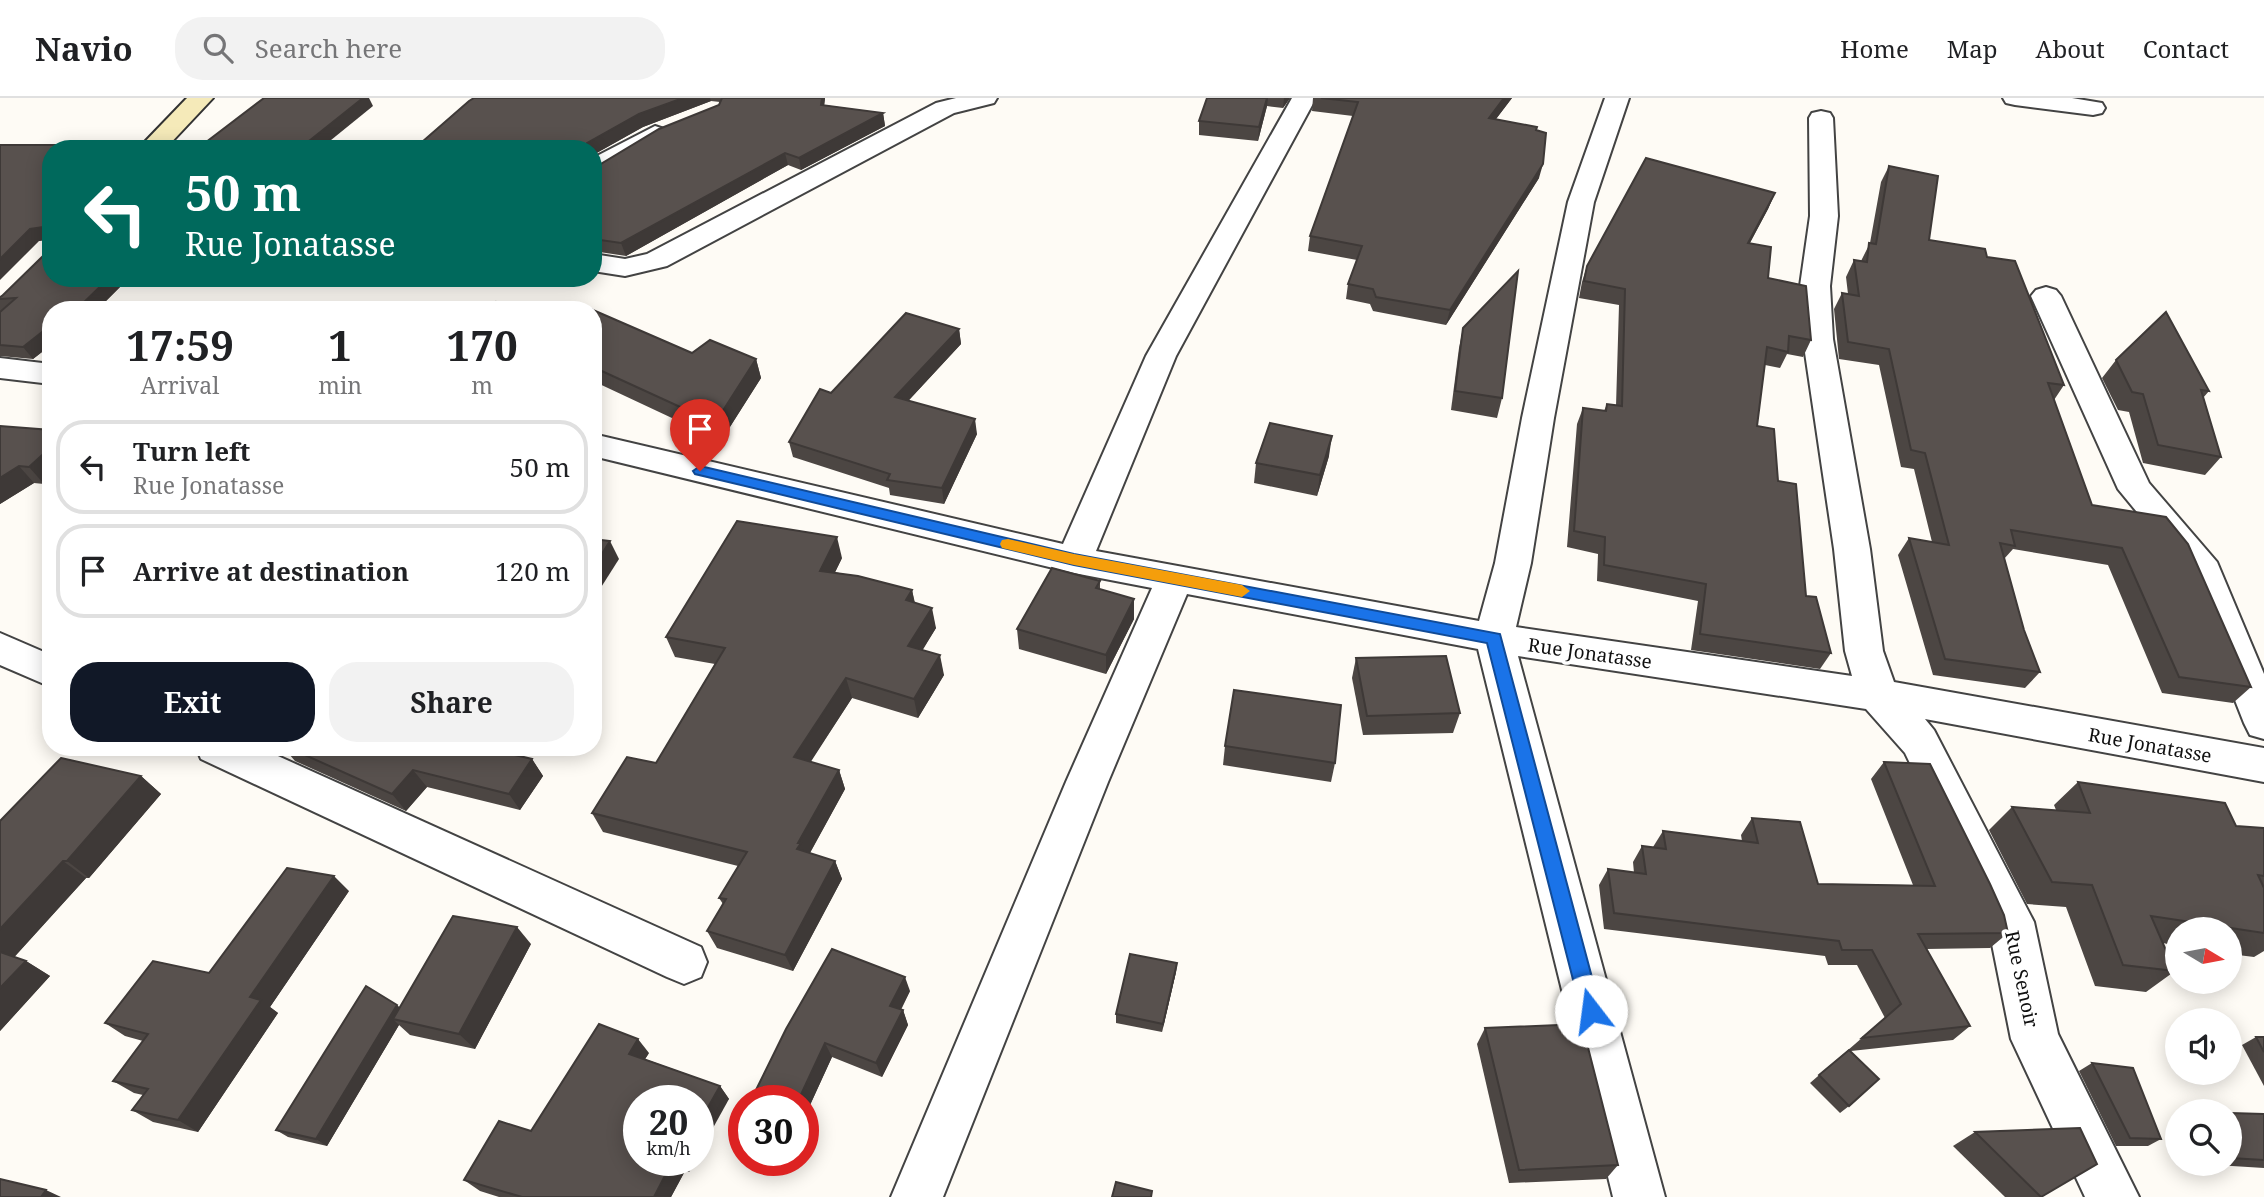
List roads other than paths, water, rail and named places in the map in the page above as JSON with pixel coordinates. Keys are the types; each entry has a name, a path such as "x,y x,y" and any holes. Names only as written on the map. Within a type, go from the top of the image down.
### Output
{"street":[{"path":"160,140 201,98"},
{"path":"602,264 621,269 640,267 657,260 945,108 985,98"},
{"path":"1074,560 1161,356 1304,98"},
{"path":"1617,98 1581,202 1538,418 1513,563 1494,638 1639,1197"},
{"path":"2015,98 2093,108"},
{"path":"1821,118 1824,216 1815,286 1818,339 1853,549 1864,651 1878,695"},
{"path":"602,164 653,134 680,122"},
{"path":"2046,296 2135,489 2199,562 2264,723"},
{"path":"0,368 42,373"},
{"name":"Rue Jonatasse","path":"602,447 1074,560 1494,638 1878,695 2264,765"},
{"path":"917,1197 1087,782 1175,579"},
{"path":"0,648 42,668"},
{"name":"Rue Senoir","path":"1878,695 1920,742 2011,922 2035,1039 2113,1197"},
{"path":"236,756 684,962"}]}
